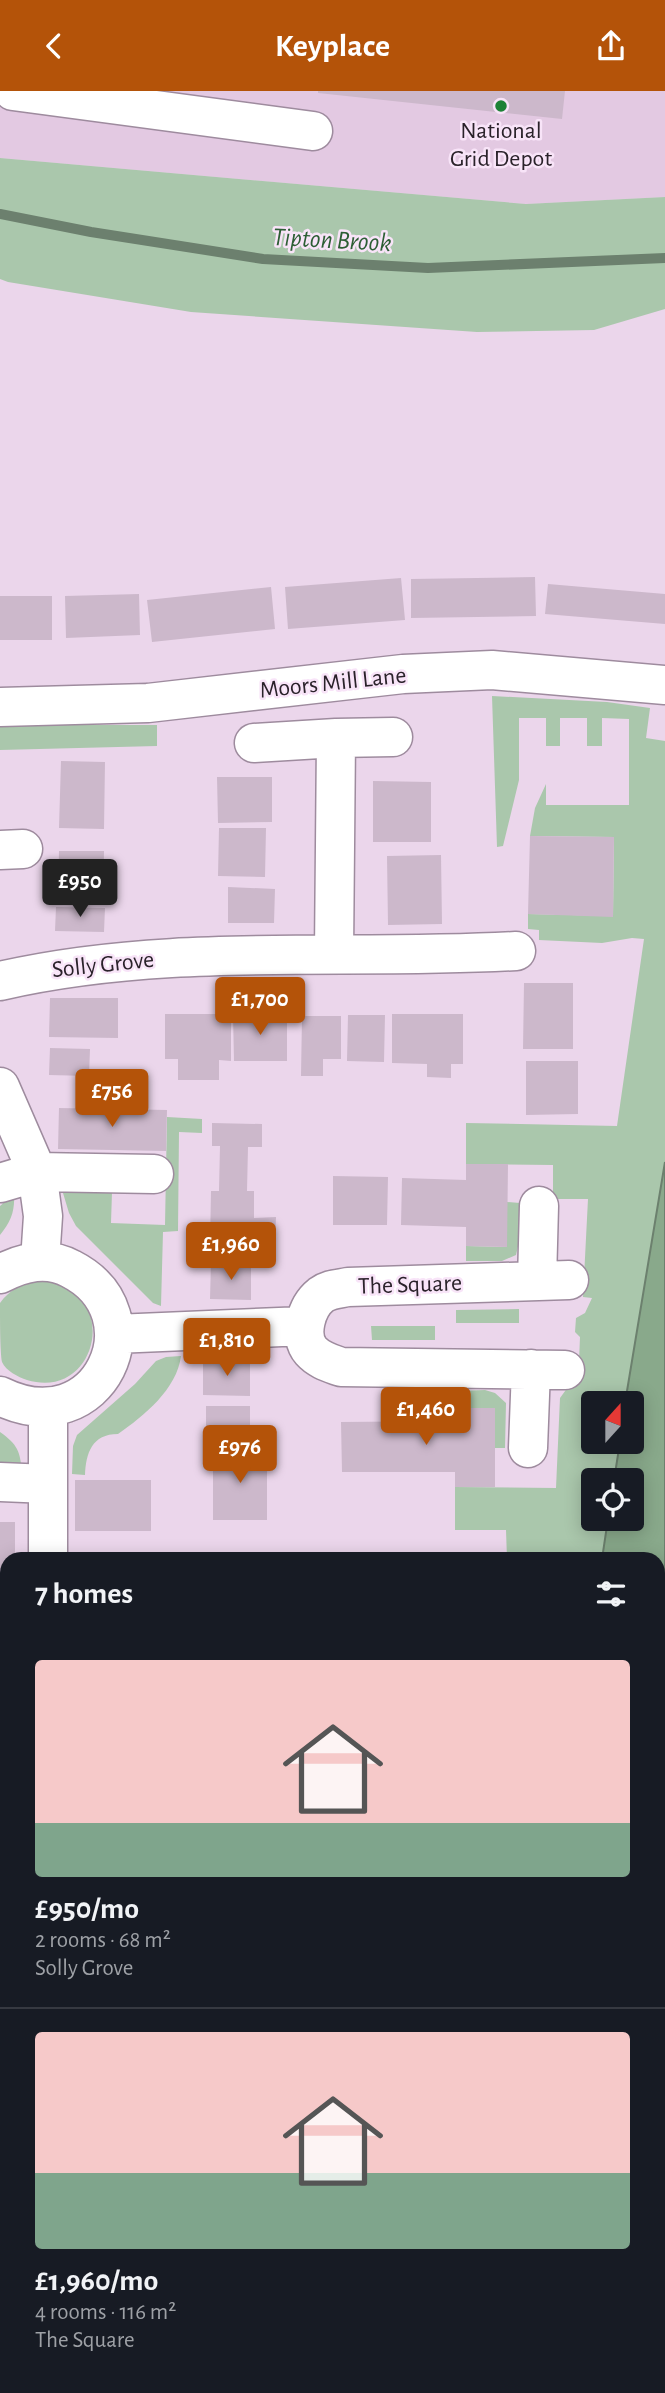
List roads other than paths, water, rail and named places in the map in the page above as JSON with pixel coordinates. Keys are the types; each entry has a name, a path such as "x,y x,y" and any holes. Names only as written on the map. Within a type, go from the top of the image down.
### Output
{"street":[{"path":"13,91 313,131"},
{"name":"Moors Mill Lane","path":"0,707 148,703 403,674 492,670 665,685"},
{"path":"254,743 393,737"},
{"path":"334,954 335,738"},
{"name":"Solly Grove","path":"0,981 52,969 133,959 334,954 442,955 516,950"},
{"path":"0,1087 37,1172 43,1216 40,1261"},
{"path":"0,1183 37,1172 154,1174"},
{"name":"The Square","path":"304,1326 310,1306 329,1290 348,1287 553,1280 539,1206"},
{"path":"0,1274 18,1265 40,1261 63,1265 84,1275 100,1291 111,1312 115,1334 111,1356 102,1375 88,1392 69,1403 48,1408 23,1406 0,1396"},
{"path":"115,1334 304,1326 309,1349 322,1360 341,1367 548,1369 528,1448"},
{"path":"48,1408 48,1552"},
{"path":"0,1482 48,1484"}],"waterway":[{"name":"Tipton Brook","path":"0,214 91,232 263,259 428,268 665,258"}],"place":[{"name":"National Grid Depot","path":"501,106"}]}
